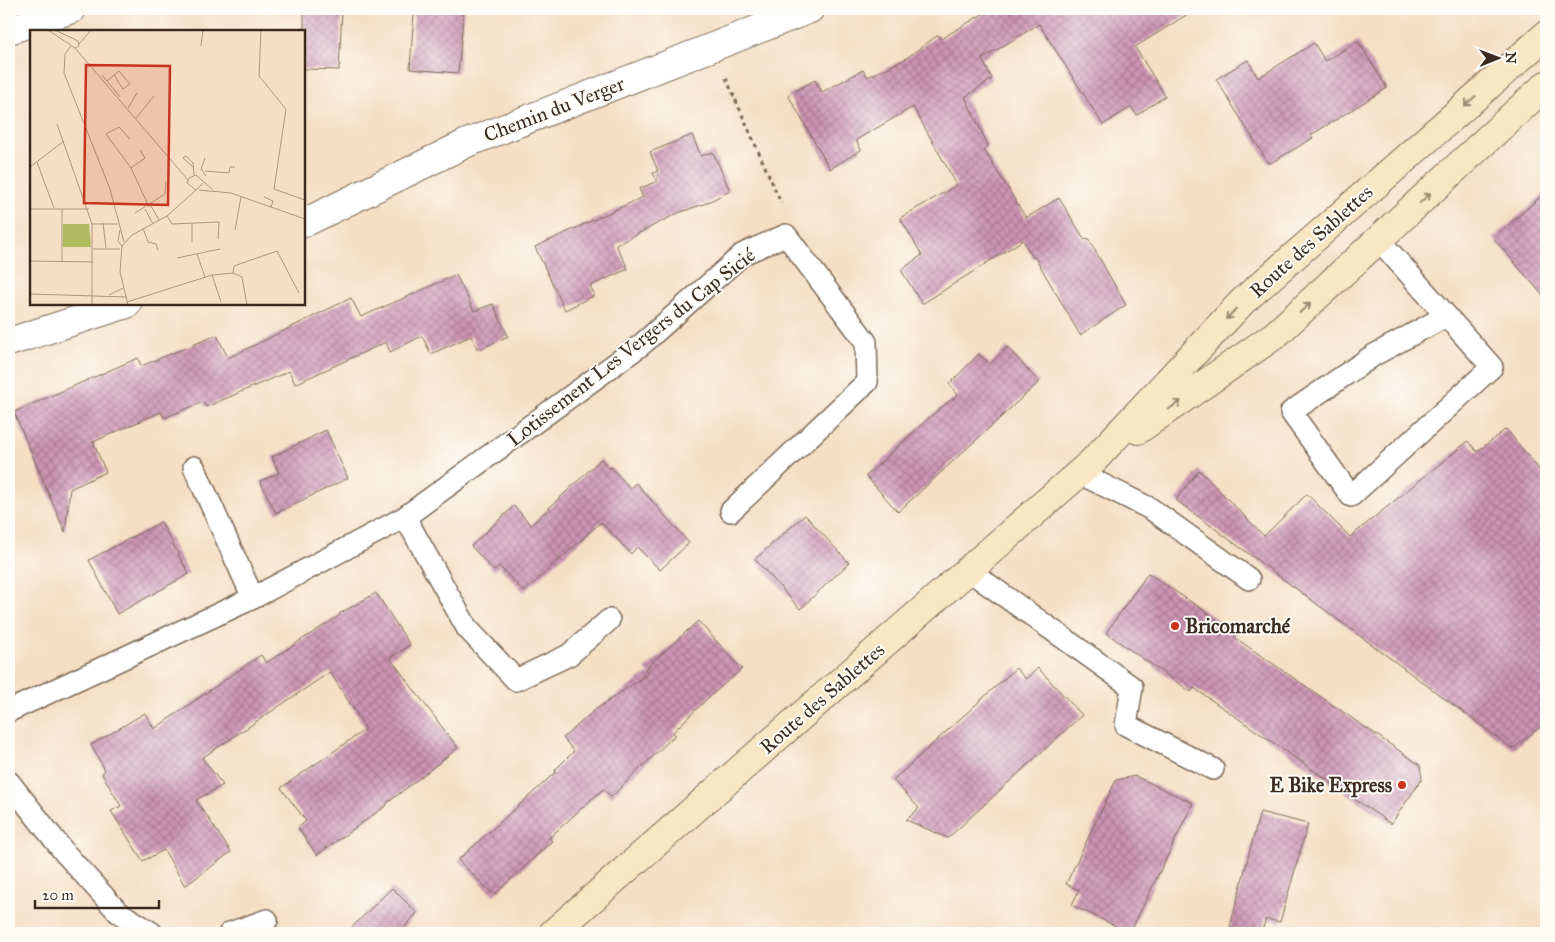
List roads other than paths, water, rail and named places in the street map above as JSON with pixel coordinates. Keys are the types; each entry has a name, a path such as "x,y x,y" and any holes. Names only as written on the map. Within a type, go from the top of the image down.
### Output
{"main road":[{"name":"Route des Sablettes","path":"553,933 1085,468 1243,301 1546,35"},
{"name":"Route des Sablettes","path":"1085,468 1275,335 1546,85"}],"street":[{"path":"9,30 72,9"},
{"name":"Chemin du Verger","path":"305,223 467,143 810,9"},
{"path":"9,342 124,305"}],"lane":[{"name":"Lotissement Les Vergers du Cap Sicié","path":"9,711 253,598 405,517 641,344 743,254 786,235 866,342 868,382 731,511"},
{"path":"1379,240 1492,367 1351,496 1291,412 1374,355 1446,316"},
{"path":"194,467 253,598"},
{"path":"1085,468 1151,509 1249,580"},
{"path":"405,517 467,628 516,680 569,655 608,620"},
{"path":"968,570 1132,688 1126,725 1213,770"},
{"path":"9,782 64,852 118,912 152,933"},
{"path":"230,933 267,920"}],"place":[{"name":"Bricomarché","path":"1175,626"},
{"name":"E Bike Express","path":"1402,785"}]}
